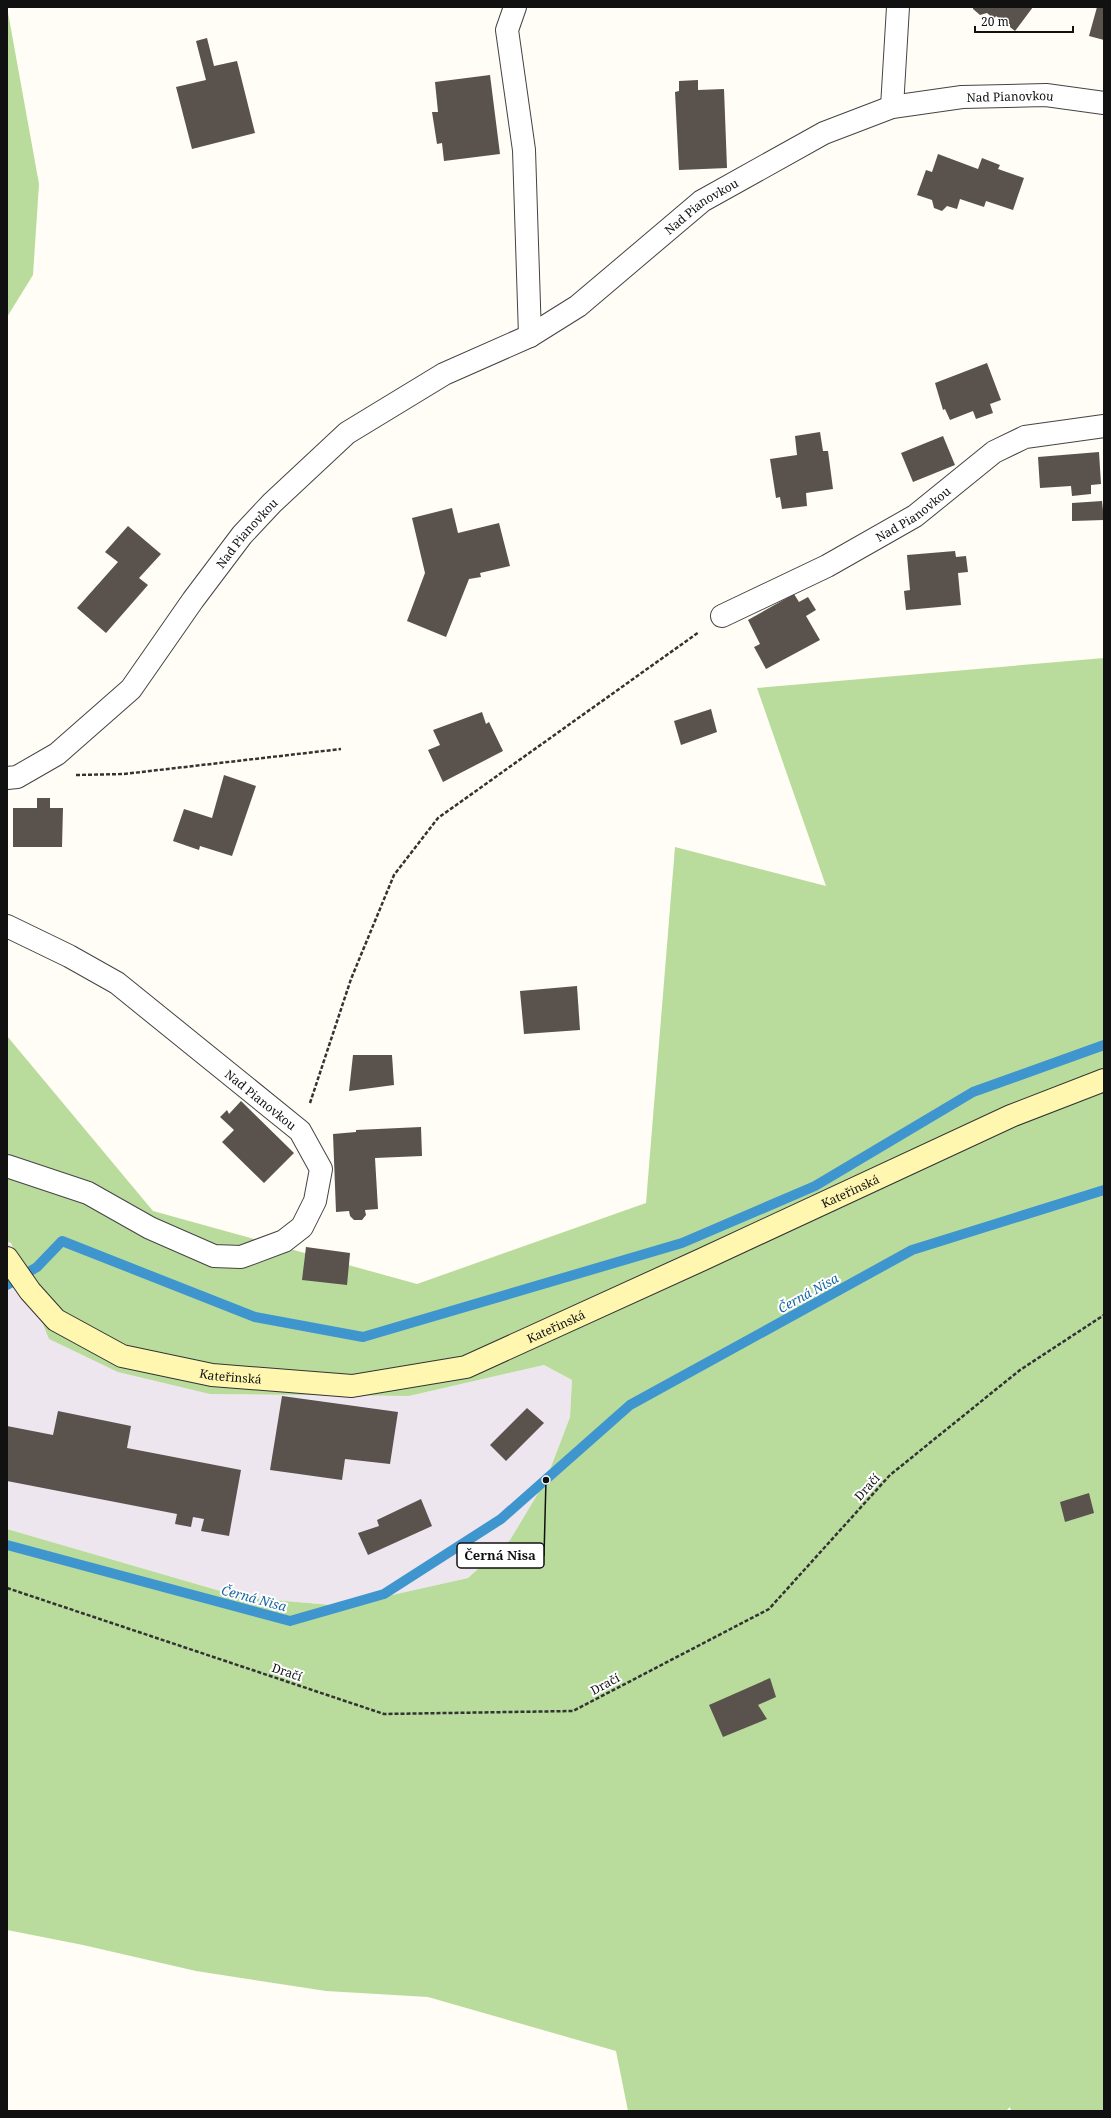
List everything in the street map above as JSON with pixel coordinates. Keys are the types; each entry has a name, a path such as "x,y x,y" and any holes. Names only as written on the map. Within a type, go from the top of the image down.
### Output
{"street":[{"path":"515,7 507,30 524,150 530,336"},
{"path":"892,107 898,7"},
{"name":"Nad Pianovkou","path":"7,778 18,777 57,754 131,689 192,600 242,535 272,503 347,433 444,374 530,336 578,306 702,201 824,133 892,107 962,97 1046,95 1104,103"},
{"name":"Nad Pianovkou","path":"722,616 826,566 915,516 994,452 1025,437 1104,426"},
{"name":"Nad Pianovkou","path":"7,926 69,956 117,983 300,1131 321,1169 315,1201 302,1227 284,1242 242,1257 214,1256 150,1228 88,1193 7,1166"},
{"name":"Kateřinská","path":"7,1258 30,1291 56,1320 122,1356 212,1375 352,1386 466,1367 1011,1116 1104,1080"}],"path":[{"path":"300,1131 351,979 394,875 438,818 722,616"},
{"path":"124,774 341,749"},
{"name":"Dračí","path":"7,1588 384,1714 573,1711 769,1609 890,1475 1020,1370 1104,1315"}],"shaded area":[{"path":"7,1242 210,1394 409,1396 544,1365 572,1380 570,1417 546,1480 510,1540 468,1578 343,1606 241,1597 7,1529"}],"green space":[{"path":"7,7 39,184 33,275 7,317"},
{"path":"1104,658 1104,2111 1011,2111 1010,2107 1006,2111 628,2111 616,2051 428,1997 326,1991 196,1971 83,1945 7,1930 7,1529 241,1597 343,1606 468,1578 510,1540 546,1480 570,1417 572,1380 544,1365 409,1396 210,1394 118,1372 49,1339 11,1243 7,1242 7,1036 153,1211 417,1284 646,1203 675,847 826,886 757,688"}],"building":[{"path":"973,7 1033,7 1015,31 996,16 994,19 987,13 980,15 973,9"},
{"path":"1097,7 1104,7 1104,40 1089,36"},
{"path":"207,38 214,66 237,61 255,133 192,149 176,87 206,80 196,41"},
{"path":"490,75 500,154 444,161 442,143 437,144 432,112 438,112 435,82"},
{"path":"698,80 698,90 724,89 727,168 679,170 675,92 679,91 679,81"},
{"path":"938,154 978,169 982,158 1000,165 998,169 1024,178 1013,210 986,201 984,207 960,199 957,209 947,206 942,211 934,208 932,200 917,195 926,170 932,172"},
{"path":"987,363 1001,400 990,404 993,413 976,419 973,411 950,420 945,409 943,410 935,383"},
{"path":"820,432 823,451 828,451 833,489 806,493 807,506 782,509 780,497 776,498 770,459 797,455 795,436"},
{"path":"943,436 955,465 913,482 901,453"},
{"path":"1099,452 1101,484 1091,485 1091,494 1072,496 1071,486 1040,488 1038,457"},
{"path":"1102,501 1104,520 1072,521 1072,503"},
{"path":"452,508 458,533 499,523 510,566 480,573 481,577 469,579 446,637 407,621 425,573 412,518"},
{"path":"128,526 161,554 139,578 148,585 106,633 77,608 118,562 105,552"},
{"path":"955,551 956,557 966,556 968,572 958,573 961,605 906,610 904,591 910,590 907,555"},
{"path":"794,594 799,602 808,597 816,610 806,616 820,640 766,669 754,647 760,644 748,620"},
{"path":"711,709 717,732 681,745 674,721"},
{"path":"482,712 486,724 489,722 503,751 443,782 428,750 440,745 433,730"},
{"path":"224,775 256,786 232,856 200,846 199,850 173,841 184,809 212,818"},
{"path":"37,798 50,798 50,808 63,808 62,847 13,847 13,808 37,808"},
{"path":"577,986 580,1030 524,1034 520,991"},
{"path":"353,1055 392,1055 394,1085 349,1091"},
{"path":"241,1101 294,1153 264,1183 222,1142 234,1130 220,1117 227,1110 229,1114"},
{"path":"421,1127 422,1156 375,1158 378,1209 365,1210 366,1215 362,1220 354,1220 350,1216 349,1211 336,1212 333,1134 356,1132 356,1130"},
{"path":"306,1247 350,1253 347,1285 302,1280"},
{"path":"282,1396 398,1412 390,1464 345,1459 342,1480 270,1470"},
{"path":"527,1408 544,1423 506,1461 490,1445"},
{"path":"58,1411 131,1426 127,1448 241,1470 229,1536 201,1531 204,1519 193,1517 191,1527 175,1524 177,1514 7,1481 7,1426 53,1435"},
{"path":"1089,1493 1094,1513 1065,1522 1060,1502"},
{"path":"421,1499 432,1526 368,1555 358,1533 379,1526 377,1520"},
{"path":"770,1678 776,1697 758,1705 767,1719 723,1737 709,1705"}],"waterway":[{"path":"7,1285 37,1267 62,1241 255,1317 363,1337 682,1243 815,1186 973,1092 1104,1045"},
{"name":"Černá Nisa","path":"7,1545 290,1621 384,1594 501,1519 630,1405 912,1250 1104,1190"}],"place":[{"name":"Černá Nisa","path":"546,1480"}]}
